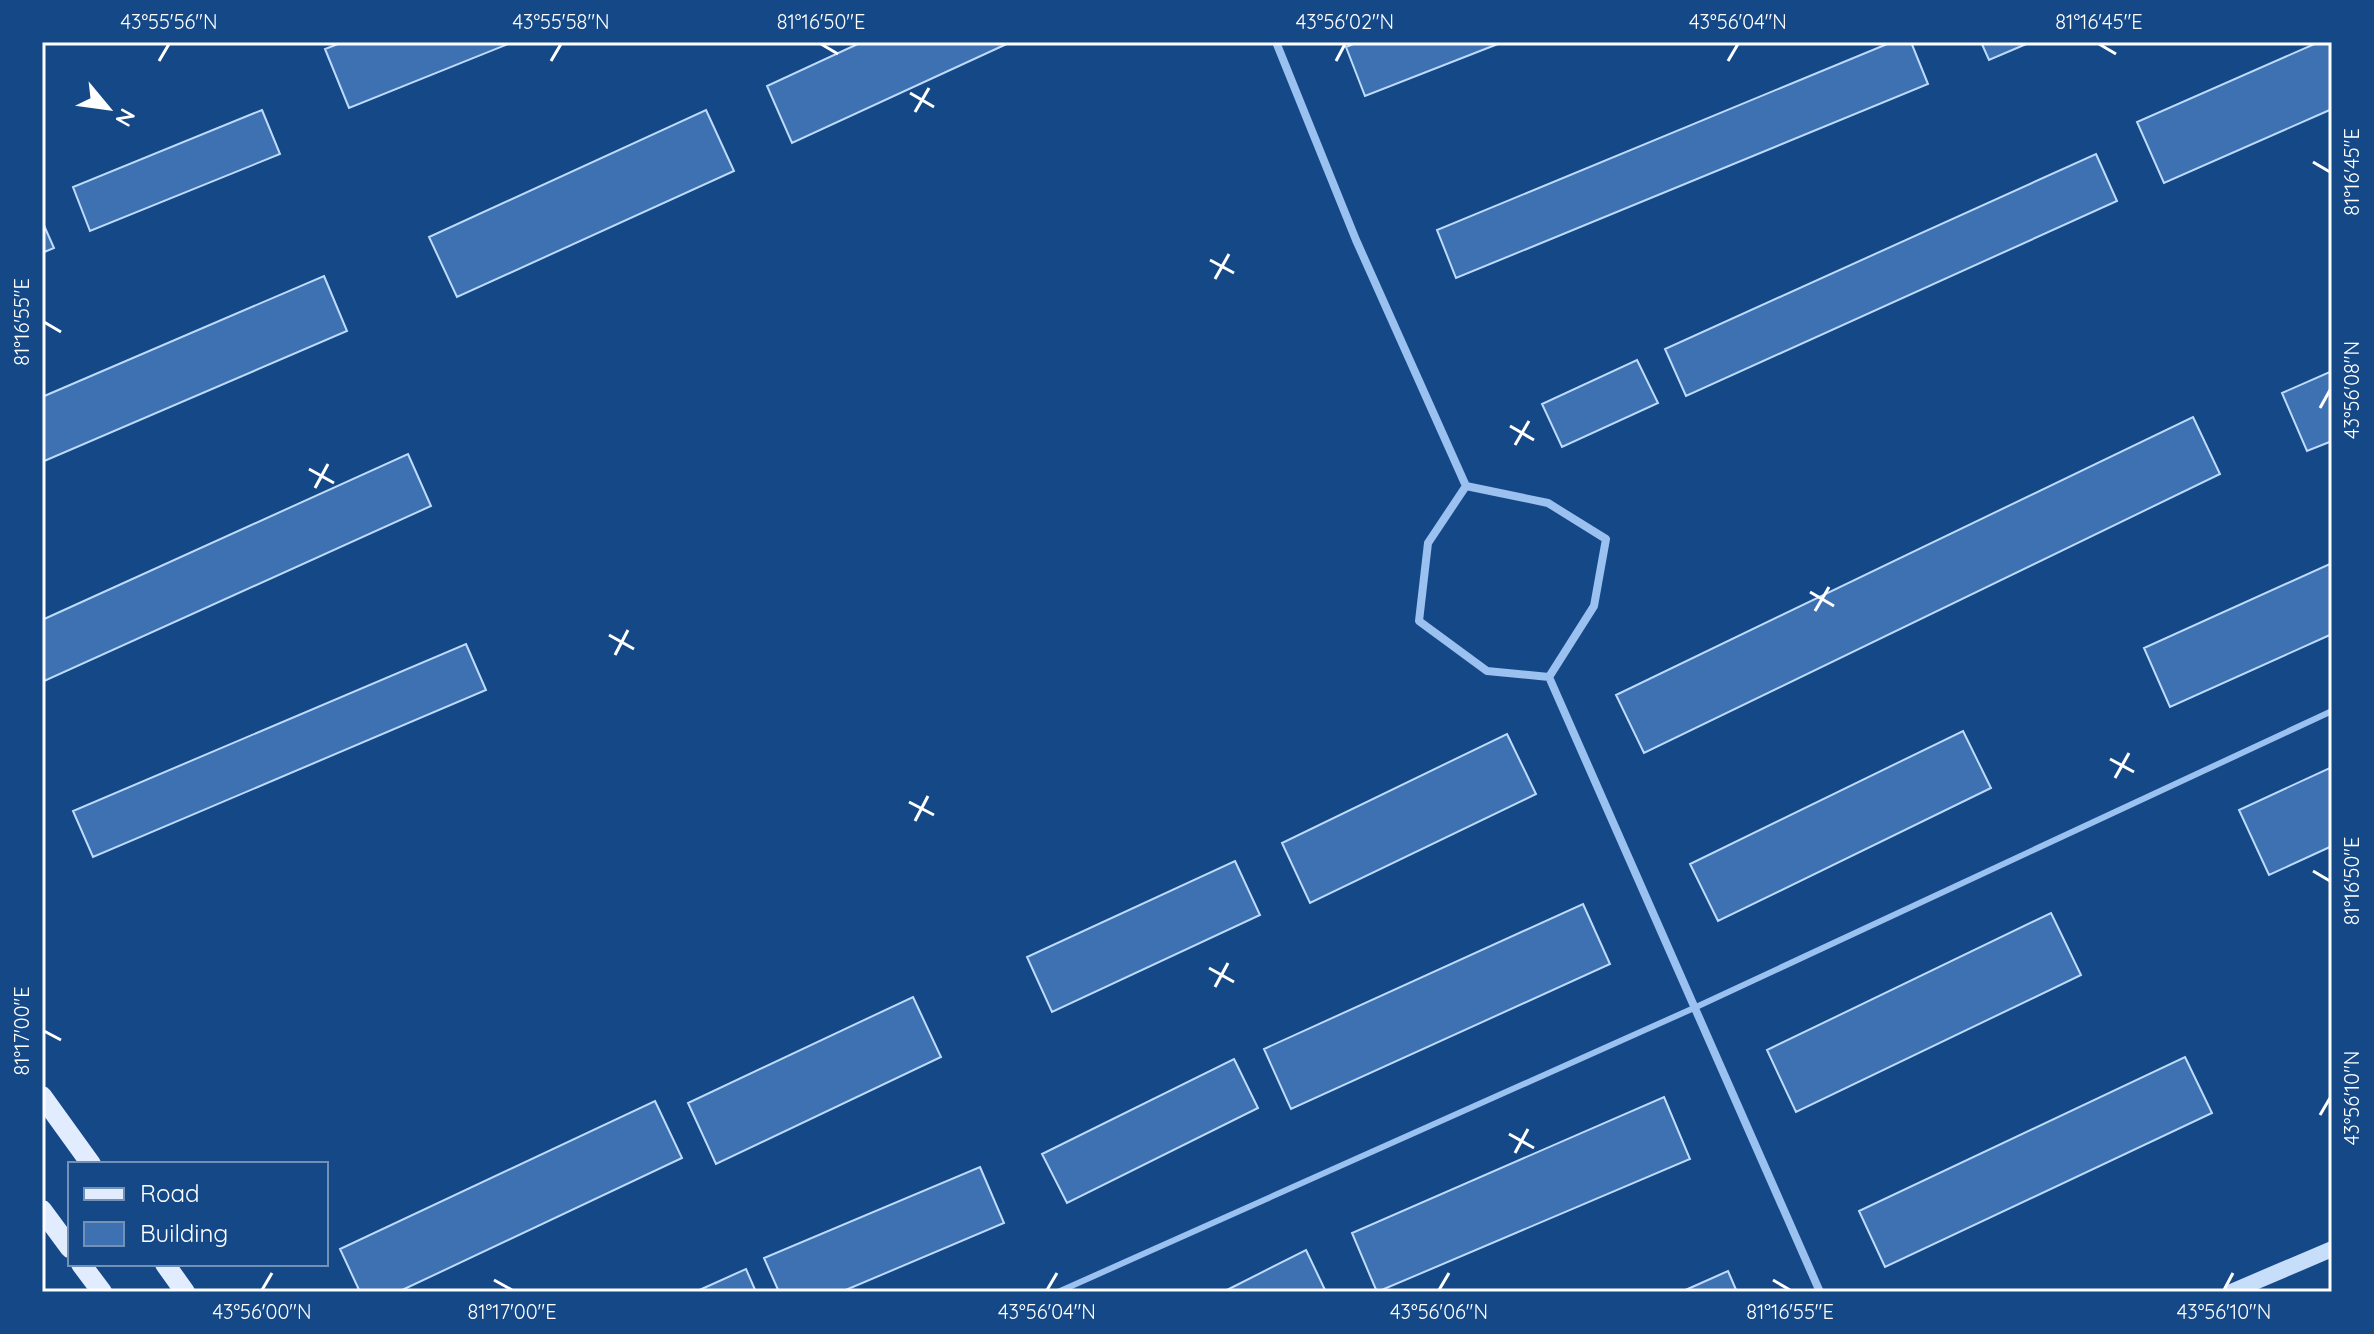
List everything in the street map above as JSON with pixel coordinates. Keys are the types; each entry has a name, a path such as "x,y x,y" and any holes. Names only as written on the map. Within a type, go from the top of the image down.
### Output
{"main road":[{"path":"42,1096 90,1162"},
{"path":"42,1210 68,1245"},
{"path":"82,1266 102,1292"},
{"path":"166,1266 185,1292"}],"street":[{"path":"1276,42 1356,240 1466,486"},
{"path":"1466,486 1428,543 1419,621 1487,671 1549,677"},
{"path":"1466,486 1548,503 1606,539 1594,606 1549,677"},
{"path":"1549,677 1820,1292"},
{"path":"2231,1292 2332,1249"}],"lane":[{"path":"1058,1292 1694,1008 2332,711"}],"building":[{"path":"343,42 513,42 349,108 325,49"},
{"path":"862,42 1011,42 792,143 767,86"},
{"path":"1358,42 1503,42 1365,96 1346,47"},
{"path":"1892,42 1911,42 1928,84 1456,278 1437,230"},
{"path":"1981,42 2031,42 1989,60"},
{"path":"2319,42 2332,42 2332,109 2164,183 2137,122"},
{"path":"262,110 280,154 90,231 73,187"},
{"path":"706,110 734,171 457,297 429,237"},
{"path":"2096,154 2117,201 1686,396 1665,349"},
{"path":"42,221 54,248 42,253"},
{"path":"324,276 347,331 42,462 42,397"},
{"path":"1637,360 1658,403 1562,447 1542,404"},
{"path":"2332,371 2332,441 2307,451 2282,393"},
{"path":"2193,417 2220,474 1644,753 1616,695"},
{"path":"408,454 431,506 42,682 42,620"},
{"path":"2332,563 2332,634 2170,707 2144,648"},
{"path":"466,644 486,690 93,857 73,811"},
{"path":"1963,731 1991,788 1718,921 1690,864"},
{"path":"1507,734 1536,794 1310,903 1282,843"},
{"path":"2332,767 2332,846 2269,875 2239,810"},
{"path":"1235,861 1260,915 1052,1012 1027,957"},
{"path":"1583,904 1610,964 1291,1109 1264,1049"},
{"path":"2051,913 2081,975 1796,1112 1767,1050"},
{"path":"913,997 941,1057 716,1164 688,1103"},
{"path":"2185,1057 2212,1113 1885,1267 1859,1211"},
{"path":"1234,1059 1258,1108 1067,1203 1042,1154"},
{"path":"1664,1097 1690,1159 1377,1292 1352,1233"},
{"path":"655,1101 682,1158 398,1292 360,1292 340,1249"},
{"path":"980,1167 1004,1223 841,1292 779,1292 764,1258"},
{"path":"1306,1250 1326,1292 1223,1292"},
{"path":"746,1269 756,1292 695,1292"},
{"path":"1728,1271 1737,1292 1681,1292"}]}
